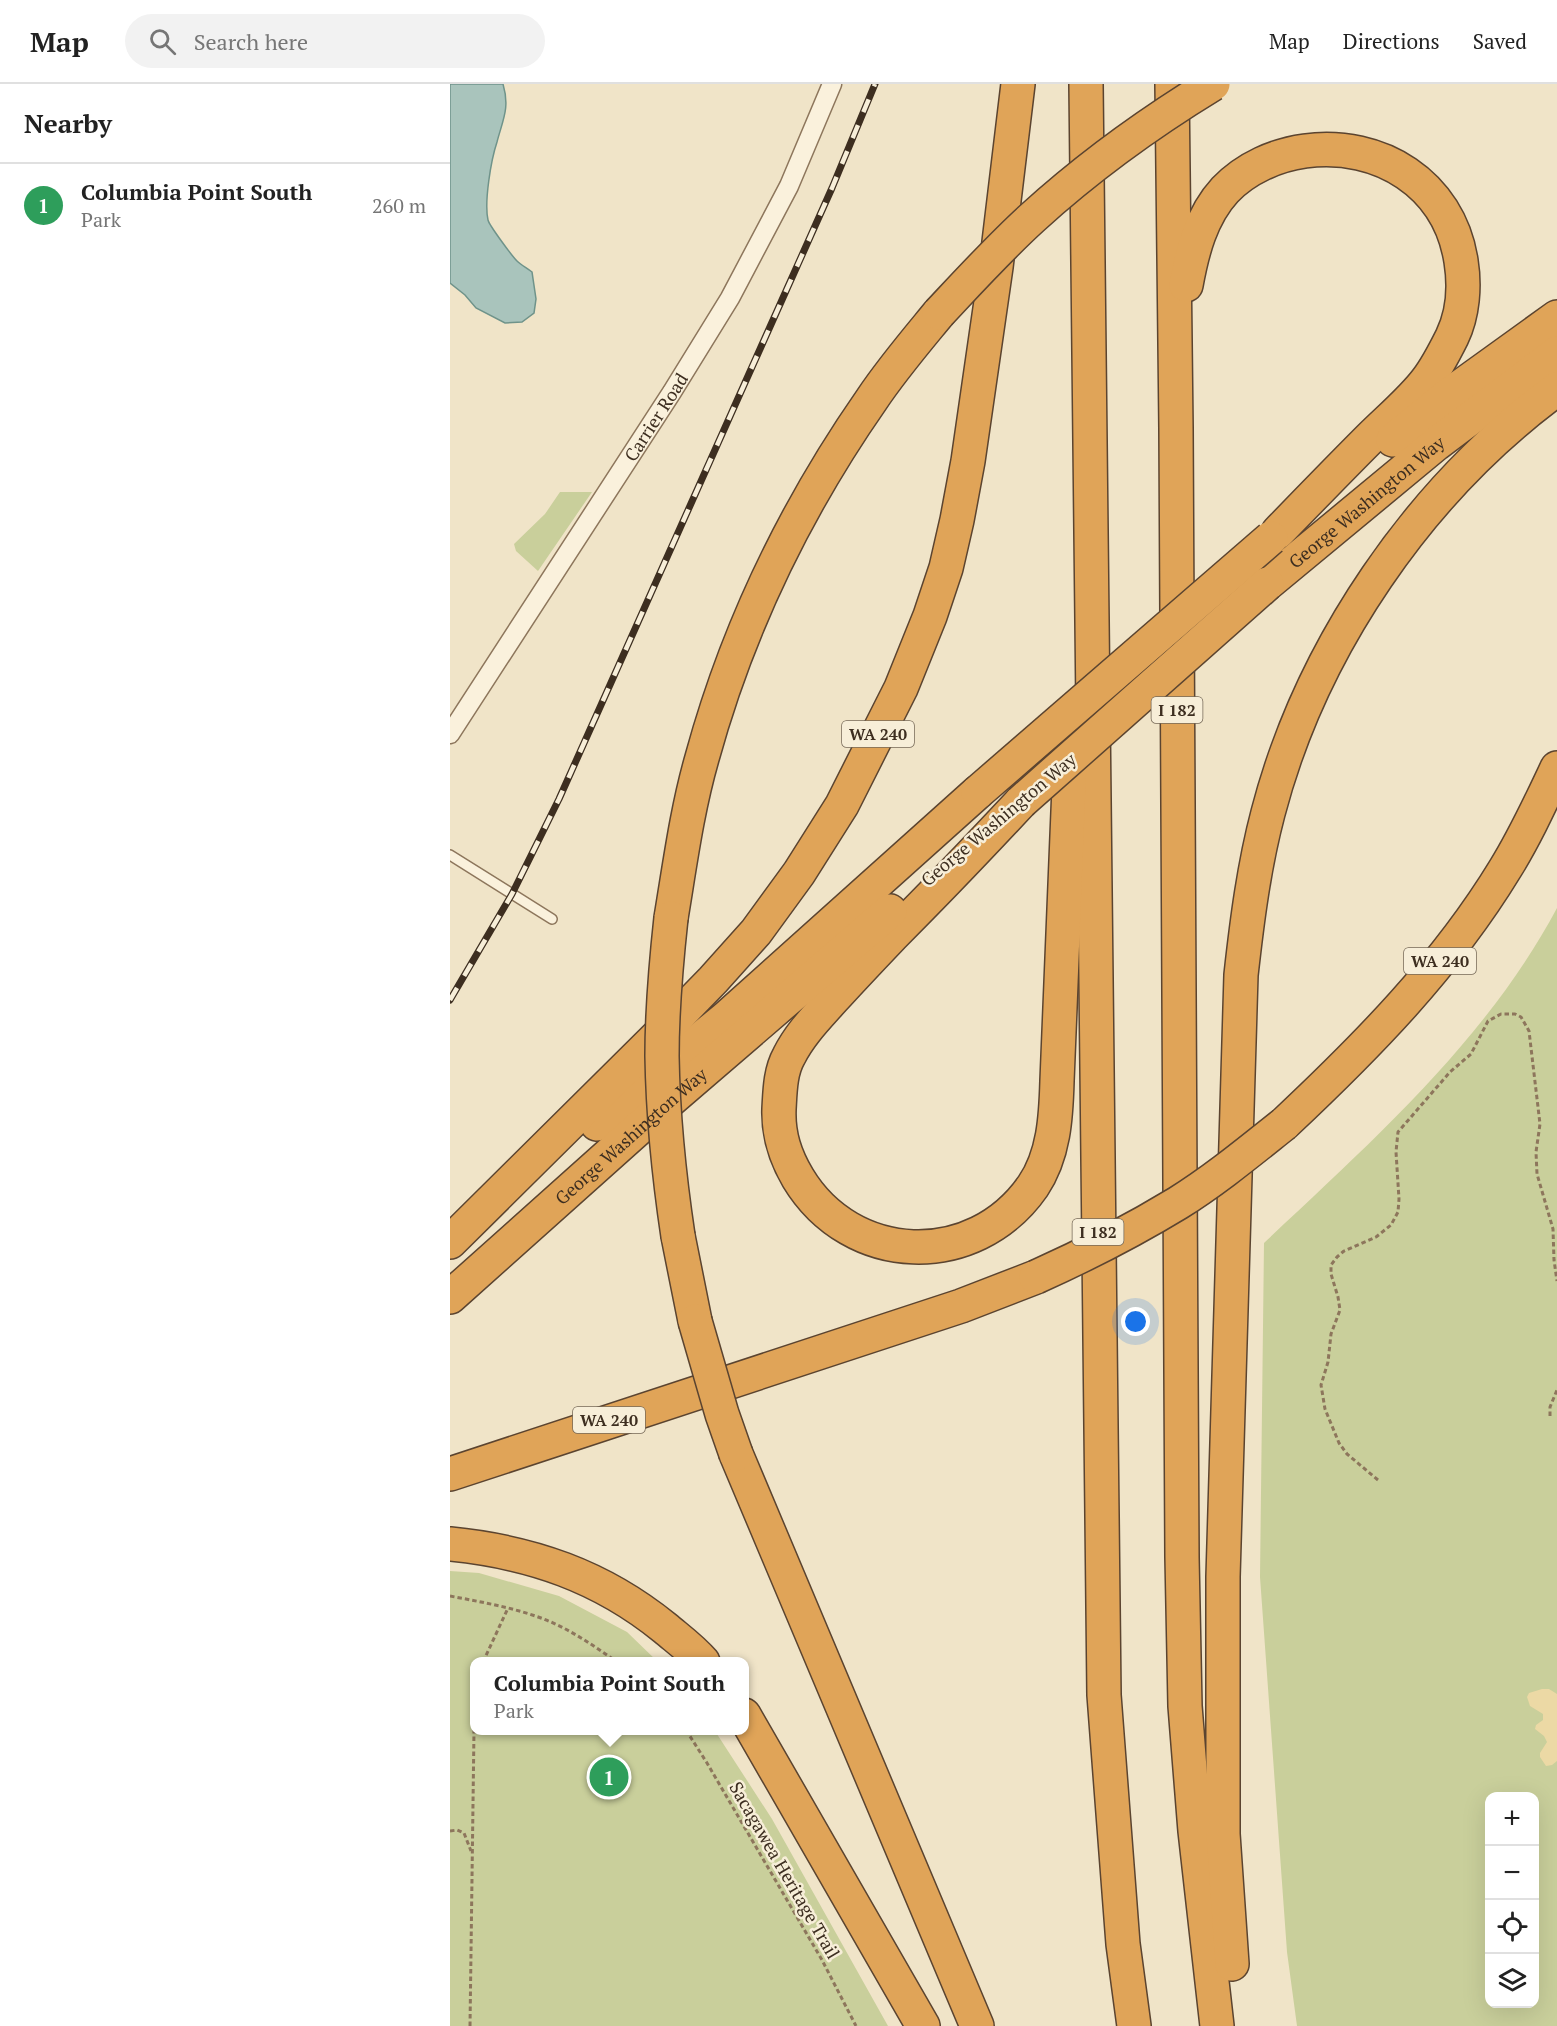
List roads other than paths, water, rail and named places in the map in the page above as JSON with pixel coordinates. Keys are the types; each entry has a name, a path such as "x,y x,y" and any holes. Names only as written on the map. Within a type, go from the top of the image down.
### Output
{"highway":[{"name":"WA 240","path":"450,1242 674,1020 756,932 799,873 842,805 901,688 930,616 946,568 957,520 995,279 1018,84"},
{"name":"I 182","path":"1086,84 1104,1695 1123,1944 1134,2026"},
{"name":"I 182","path":"1172,84 1182,1557 1186,1717 1195,1831 1217,2026"},
{"path":"977,2026 736,1454 718,1403 695,1321 678,1236 666,1135 662,1056 664,988 671,918 686,830 702,758 729,673 761,595 805,506 837,452 873,398 939,314 988,261 1062,192 1133,136 1213,84"},
{"path":"1176,428 1186,284 1194,246 1206,217 1226,190 1243,175 1268,161 1293,153 1345,150 1388,162 1423,186 1438,202 1458,241 1463,273 1461,307 1453,335 1427,381 1274,535"},
{"name":"George Washington Way","path":"450,1247 726,1018 978,792 1274,535 1446,397 1557,317"},
{"name":"George Washington Way","path":"450,1297 668,1102 932,875 1021,802 1267,584 1436,444 1557,353"},
{"path":"1237,2026 1223,1834 1223,1577 1241,975 1257,864 1268,814 1301,716 1327,658 1347,622 1380,572 1421,519 1458,478 1507,430 1557,389"},
{"path":"1021,802 832,1000 806,1029 787,1058 780,1088 779,1122 783,1148 809,1196 827,1214 848,1229 871,1240 897,1246 928,1247 951,1244 974,1236 996,1223 1018,1204 1034,1184 1051,1148 1058,1081 1078,568 1090,436"},
{"name":"WA 240","path":"450,1474 961,1306 1036,1277 1125,1234 1179,1202 1215,1178 1284,1124 1376,1035 1436,967 1474,917 1505,869 1557,768"},
{"path":"450,1544 534,1558 598,1584 651,1617 697,1657"},
{"path":"749,1724 923,2026"}],"street":[{"name":"Carrier Road","path":"450,734 672,392 730,298 789,186 832,84"}],"lane":[{"path":"450,855 552,919"}],"water":[{"path":"450,84 503,84 506,107 490,170 487,212 489,223 506,247 517,261 532,272 536,299 534,313 522,322 505,323 476,308 450,283"}],"railway":[{"path":"450,1000 512,894 559,799 832,188 875,84"}],"place":[{"name":"Columbia Point South","path":"609,1777"}]}
